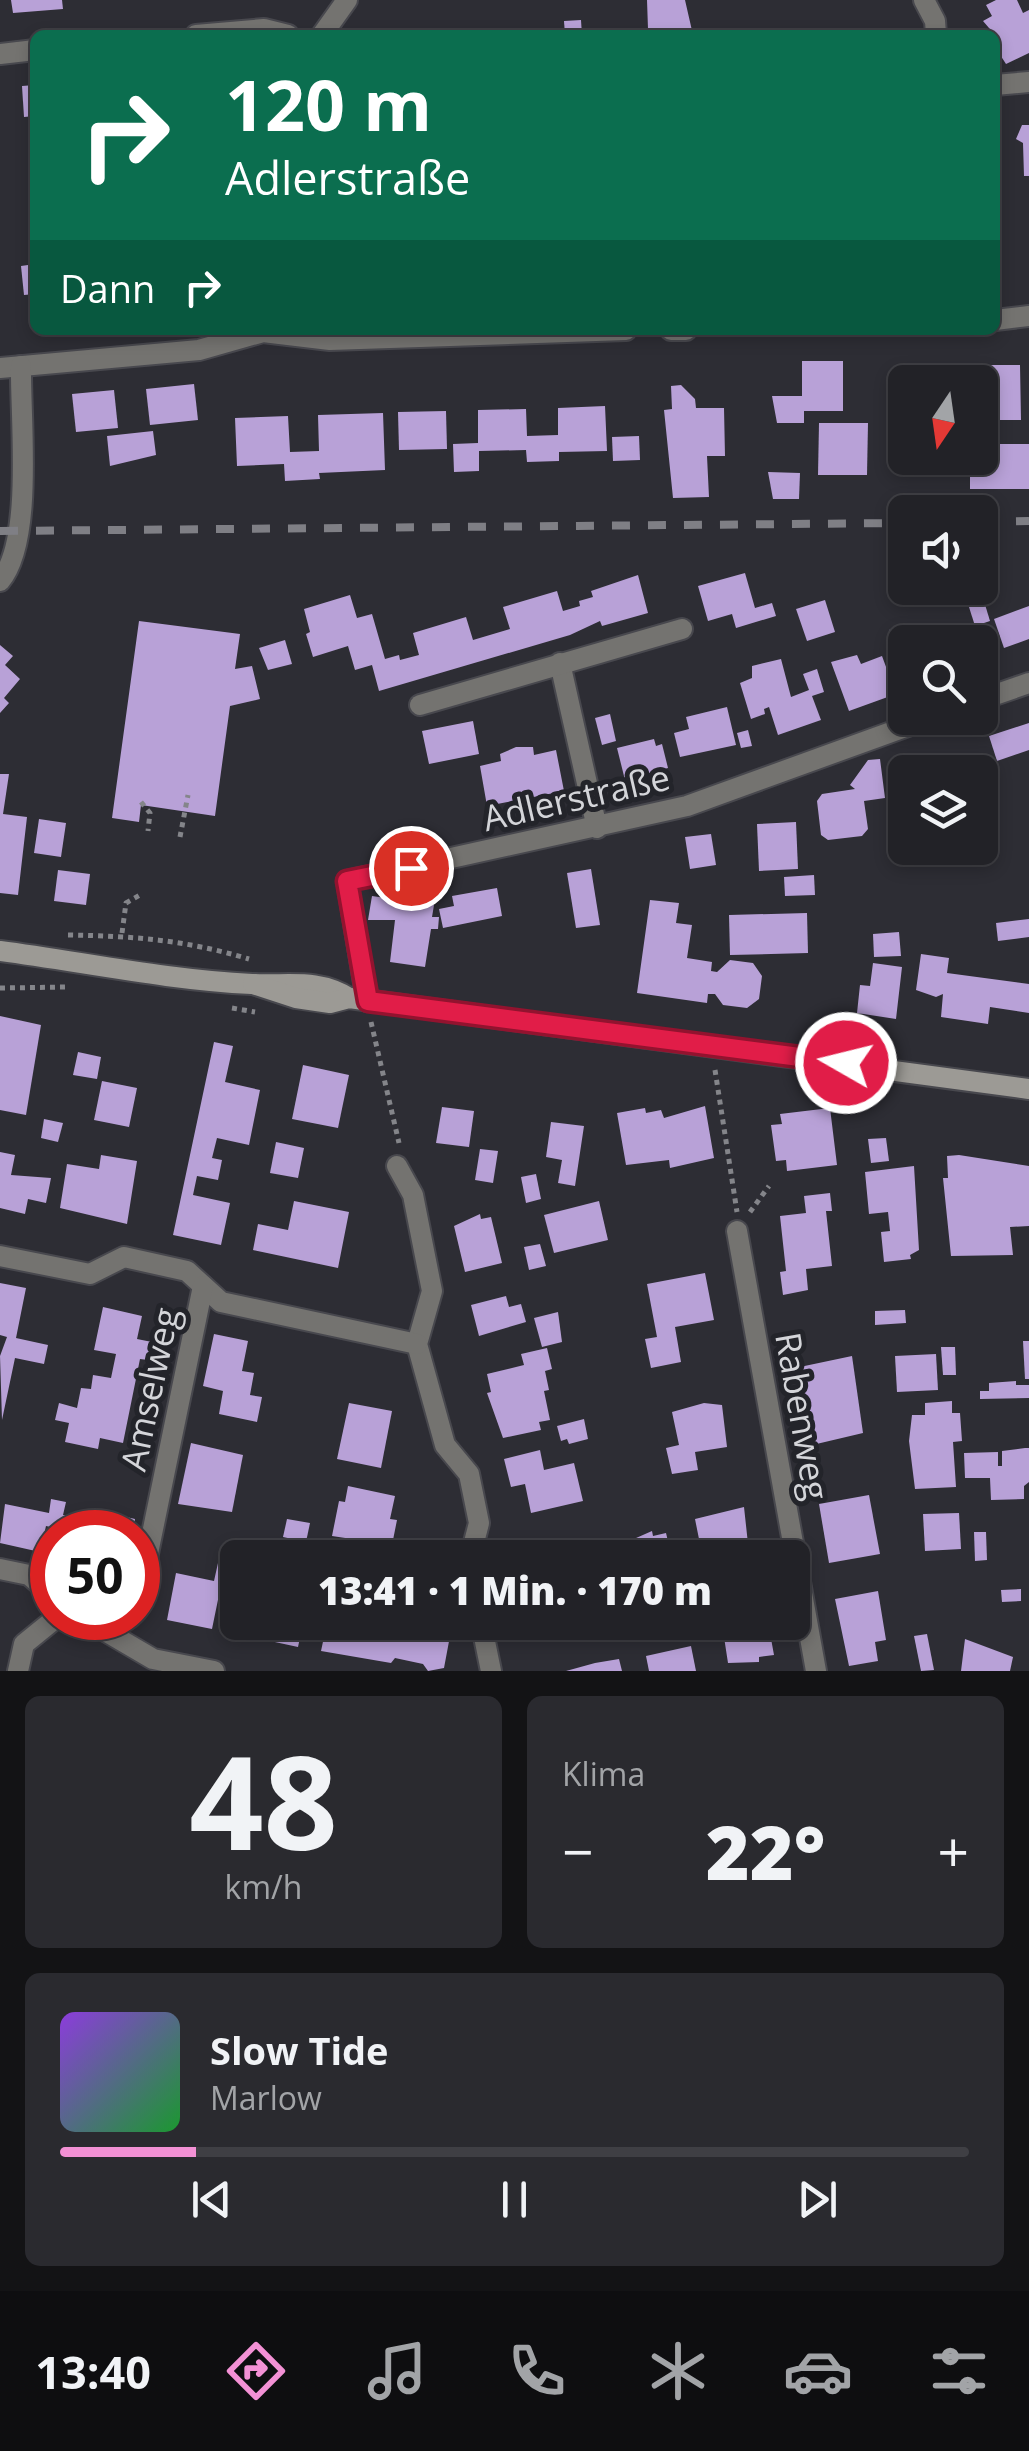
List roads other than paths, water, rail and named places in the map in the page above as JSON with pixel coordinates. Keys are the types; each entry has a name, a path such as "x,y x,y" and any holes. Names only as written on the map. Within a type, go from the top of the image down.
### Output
{"main road":[{"path":"0,950 253,984 296,998 330,1003 1029,1089"}],"street":[{"path":"326,30 347,0"},
{"path":"924,0 936,30"},
{"path":"245,30 271,30"},
{"path":"0,54 30,51"},
{"path":"1000,85 1029,82"},
{"path":"1000,319 1029,316"},
{"path":"0,580 10,568 19,531 10,367 200,350 238,335"},
{"path":"288,335 330,340 478,335"},
{"path":"420,705 682,630"},
{"path":"560,663 597,828"},
{"path":"998,694 1029,683"},
{"name":"Adlerstraße","path":"362,1007 347,881 687,806 888,733"},
{"path":"397,1166 413,1195 432,1290 418,1344 445,1445 469,1474 479,1523 475,1540"},
{"name":"Rabenweg","path":"737,1231 816,1671"},
{"name":"Amselweg","path":"0,1256 90,1274 124,1257 186,1271 221,1302 418,1344"},
{"name":"Amselweg","path":"157,1510 203,1286"},
{"path":"0,1569 30,1575"},
{"path":"18,1671 24,1644 30,1639"},
{"path":"115,1640 151,1665 214,1671"},
{"path":"485,1640 491,1671"}],"railway":[{"path":"998,522 1029,521"},
{"path":"0,531 888,523"}]}
